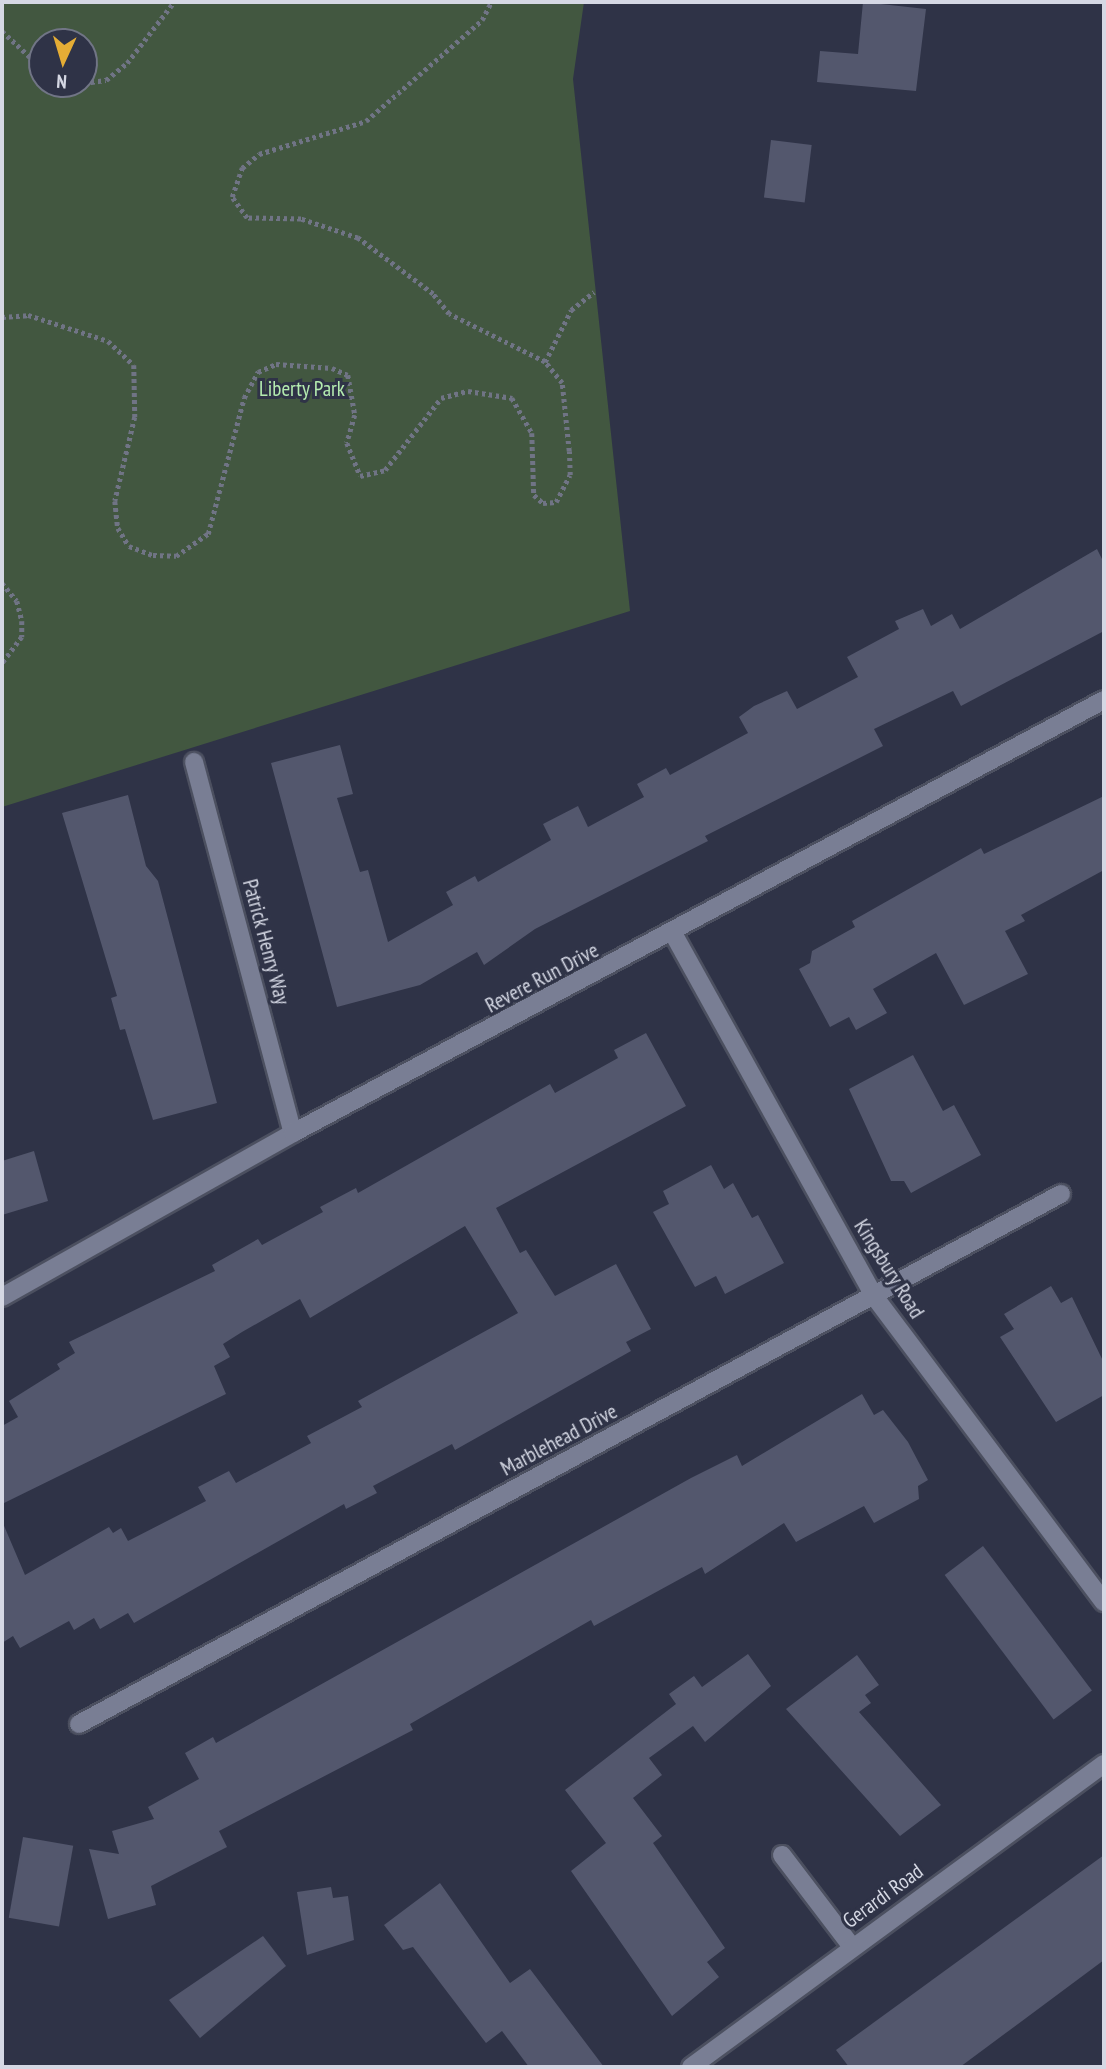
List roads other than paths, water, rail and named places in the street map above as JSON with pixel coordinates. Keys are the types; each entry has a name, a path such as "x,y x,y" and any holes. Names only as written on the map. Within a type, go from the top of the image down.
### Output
{"street":[{"name":"Revere Run Drive","path":"2,1297 293,1133 674,935 1104,700"},
{"name":"Patrick Henry Way","path":"194,762 293,1133"},
{"name":"Kingsbury Road","path":"674,935 874,1296 1104,1602"},
{"name":"Marblehead Drive","path":"79,1724 1061,1194"},
{"name":"Gerardi Road","path":"691,2067 1104,1764"},
{"path":"782,1855 852,1947"}],"park label":[{"name":"Liberty Park","path":"302,389"}]}
